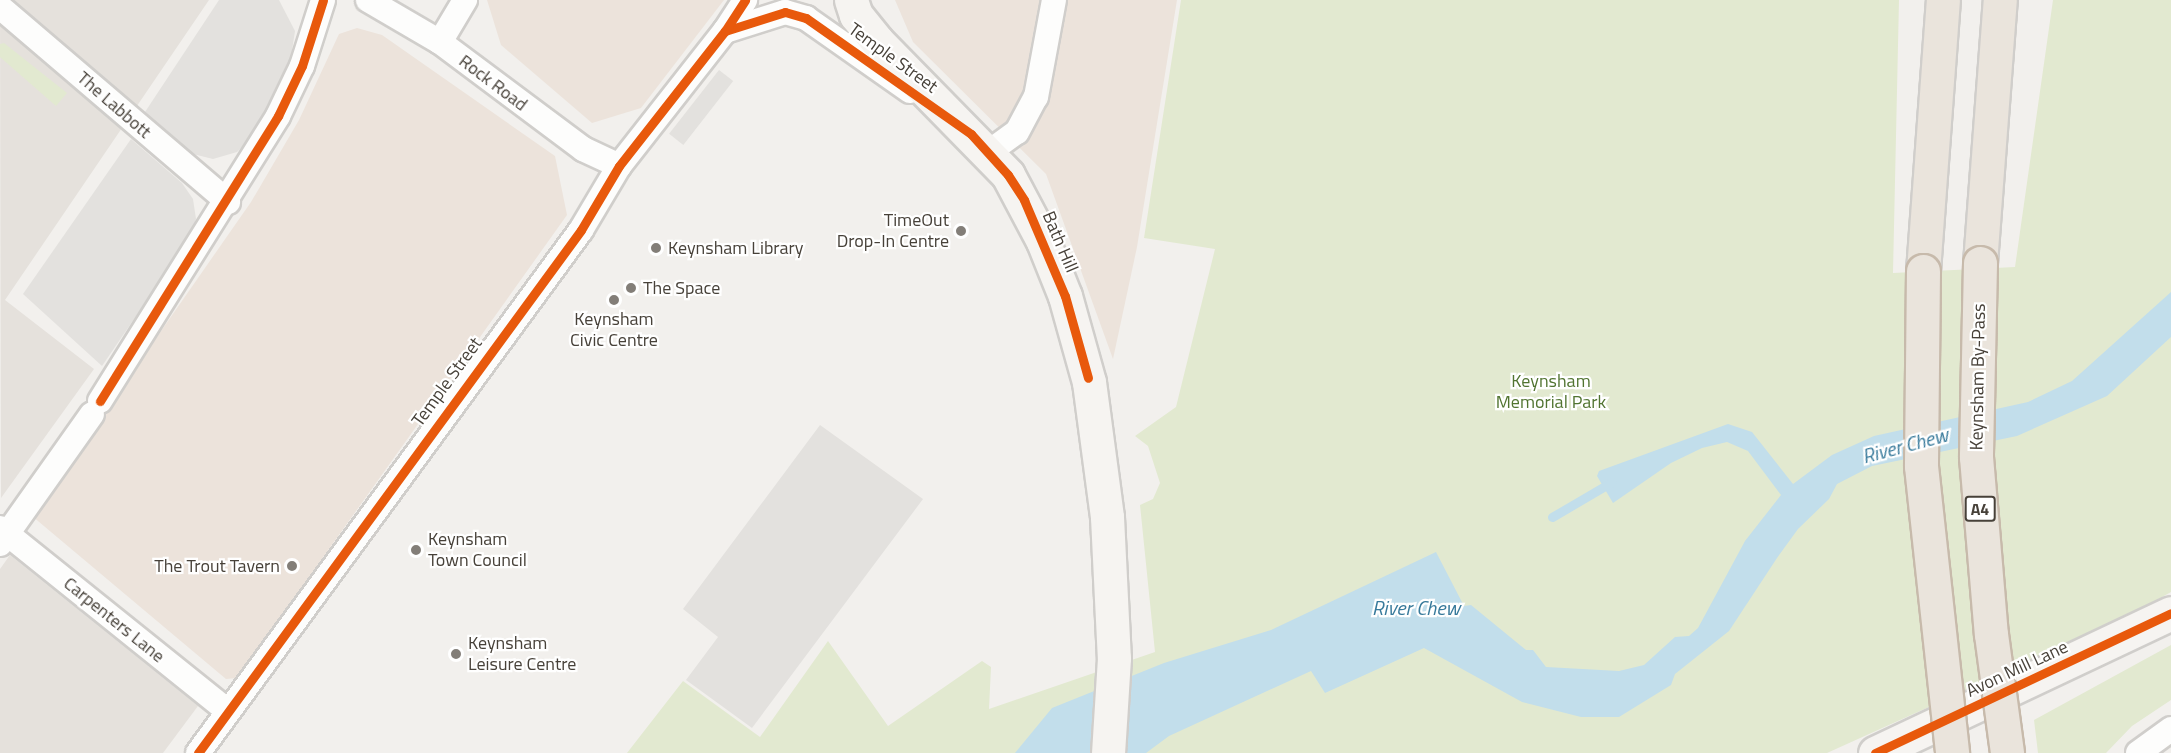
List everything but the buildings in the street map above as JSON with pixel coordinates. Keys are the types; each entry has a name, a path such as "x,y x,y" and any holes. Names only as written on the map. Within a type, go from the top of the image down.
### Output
{"highway":[{"path":"1943,0 1923,271 1921,466 1952,753"},
{"name":"Keynsham By-Pass","path":"2000,0 1980,263 1976,457 1991,634 2007,753"}],"main road":[{"name":"Bath Hill","path":"850,5 980,143 1019,192 1043,241 1065,296 1088,378 1107,517 1114,658 1108,753"},
{"name":"Avon Mill Lane","path":"1875,753 2171,613"}],"street":[{"path":"2,536 96,408 228,202 291,90 323,0"},
{"name":"Rock Road","path":"368,0 441,42 583,149 619,166"},
{"path":"441,42 465,0"},
{"name":"Temple Street","path":"198,753 581,230 619,166 725,31 745,0"},
{"path":"980,143 1017,132 1036,96 1054,0"},
{"name":"Temple Street","path":"725,31 790,6 824,27 980,143"},
{"name":"The Labbott","path":"0,7 228,202"},
{"name":"Carpenters Lane","path":"2,536 228,711"}],"shaded area":[{"path":"0,0 209,0 5,300 94,369 1,498"},
{"path":"219,0 279,0 295,31 291,57 255,135 237,152 213,159 185,152 143,115"},
{"path":"487,0 724,0 641,108 592,123 501,45"},
{"path":"895,0 1177,0 1137,247 1113,359 1046,174 913,42"},
{"path":"357,28 382,35 555,156 567,215 237,678 226,679 32,516 251,202 299,120 339,34"},
{"path":"719,70 733,81 683,145 669,134"},
{"path":"131,139 182,183 193,199 196,219 190,237 102,366 23,294"},
{"path":"820,425 923,499 752,728 686,680 718,637 683,609"},
{"path":"10,555 198,706 163,753 0,753 0,569"}],"green space":[{"name":"Keynsham Memorial Park","path":"1181,0 1899,0 1893,273 2015,267 2053,0 2171,0 2171,592 2119,621 1827,753 627,753 683,681 760,737 828,641 888,726 982,661 991,667 989,709 1155,652 1140,505 1153,499 1160,483 1148,446 1135,436 1176,407 1215,249 1144,238"},
{"path":"4,43 67,93 56,106 0,57 0,44"},
{"path":"2171,645 2171,700 2132,726 2106,753 2038,753 2034,720"}],"water":[{"name":"River Chew","path":"2171,292 2171,337 2107,396 2017,436 1872,466 1837,484 1829,499 1798,529 1729,631 1675,674 1671,685 1619,717 1581,717 1522,702 1424,648 1325,693 1311,671 1169,736 1146,753 1015,753 1052,708 1164,663 1271,630 1436,552 1464,606 1471,605 1526,650 1533,650 1546,667 1619,671 1644,665 1675,637 1689,636 1698,628 1745,541 1781,495 1748,451 1727,442 1702,448 1671,463 1613,503 1597,476 1599,471 1728,424 1752,432 1793,484 1832,455 1874,436 2028,402 2072,381"}],"waterway":[{"path":"1552,517 1612,482"}],"cycle path":[{"path":"100,401 278,116 302,66 323,0"},
{"path":"198,753 581,230 619,166 725,31 745,0"},
{"path":"725,31 785,12 806,18 971,134 1008,175 1024,200 1065,296 1088,378"},
{"path":"1875,753 2171,613"}],"place":[{"name":"TimeOut Drop-In Centre","path":"961,231"},
{"name":"Keynsham Library","path":"656,248"},
{"name":"The Space","path":"631,288"},
{"name":"Keynsham Civic Centre","path":"614,300"},
{"name":"Keynsham Town Council","path":"416,550"},
{"name":"The Trout Tavern","path":"292,566"},
{"name":"Keynsham Leisure Centre","path":"456,654"}]}
